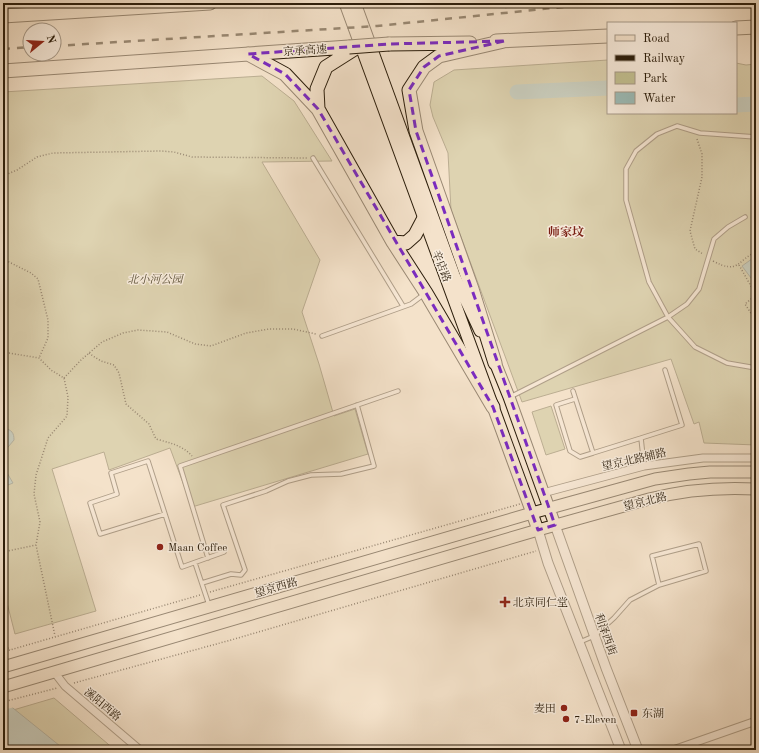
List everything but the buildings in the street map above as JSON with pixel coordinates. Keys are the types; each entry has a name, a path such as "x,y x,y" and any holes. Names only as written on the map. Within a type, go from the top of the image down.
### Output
{"highway":[{"path":"31,14 72,3"},
{"path":"3,16 210,3"},
{"path":"737,30 756,27"},
{"path":"737,30 756,32"},
{"name":"京承高速","path":"3,71 389,44 450,44 607,36"},
{"path":"495,363 472,289 416,131 410,90 424,67 439,56 504,41"},
{"path":"318,109 317,89 326,67 353,47"},
{"path":"248,54 285,74 318,109 393,242 426,293 493,406"},
{"path":"393,242 406,243 415,236 424,218"}],"main road":[{"name":"辛店路","path":"345,3 493,406 533,532"},
{"name":"辛店路","path":"354,3 454,275 495,363 509,397 555,526"},
{"name":"望京北路","path":"549,509 655,479 710,472 756,472"},
{"name":"望京北路","path":"533,532 664,495 719,489 756,489"},
{"name":"望京西路","path":"3,667 527,514 549,509"},
{"name":"望京西路","path":"3,687 533,532"}],"street":[{"name":"望京北路辅路","path":"543,493 644,466 704,458 756,458"},
{"name":"利泽西街","path":"555,526 594,636 638,750"},
{"path":"533,532 548,563 621,750"},
{"name":"溪阳西路","path":"55,673 65,686 140,750"},
{"path":"673,750 756,721"}],"lane":[{"path":"756,137 700,133 677,126 657,134 636,151 626,169 626,200 649,282 668,317 695,347 727,363 756,368"},
{"path":"313,158 403,306"},
{"path":"509,397 668,317 687,304 699,288 714,239 728,227 745,217"},
{"path":"322,336 411,304 426,293"},
{"path":"576,399 556,405 570,451 580,457 682,425 665,370"},
{"path":"208,558 180,466 398,391"},
{"path":"573,391 593,453"},
{"path":"202,583 231,574 242,575 245,570 223,505 266,491 288,481 311,475 341,474 374,466 357,405"},
{"path":"641,438 644,466"},
{"path":"165,514 100,534 90,503 117,494 111,473 148,461 165,514 182,567 224,552"},
{"path":"579,642 594,636 614,618 630,600 659,585 706,571 699,544 652,556 659,585"},
{"path":"195,563 210,606"}],"path":[{"path":"695,131 702,154 702,177 690,231 695,248 720,265 732,267 756,252"},
{"path":"3,176 17,170 37,157 53,153 162,151 174,152 192,157 313,158"},
{"path":"3,259 31,272 38,279 48,320 48,338 39,358"},
{"path":"739,264 756,295 745,304 756,321"},
{"path":"64,378 102,342 123,333 138,330 167,332 195,344 211,346 246,333 269,329 292,329 322,336"},
{"path":"3,354 9,353 39,358 52,370 64,378 68,397 67,416 48,438 36,475 34,494 40,522 36,545 55,636"},
{"path":"90,353 101,361 114,365 120,373 126,404 149,424 156,439 177,444 197,460"},
{"path":"3,652 523,503 527,514"},
{"path":"3,702 231,640 536,551 533,532"},
{"path":"3,552 36,545"},
{"path":"3,644 10,650"}],"highlighted area":[{"path":"504,41 439,56 424,67 409,90 416,131 555,525 538,530 493,407 318,109 285,74 248,54 389,44"}],"green space":[{"path":"607,60 607,114 737,114 737,63 746,65 756,64 756,445 704,443 699,422 694,424 671,359 522,402 451,210 448,153 433,117 430,105 434,82 454,70"},
{"name":"北小河公园","path":"262,76 294,101 332,161 262,162 320,260 302,312 334,416 355,409 368,454 192,507 170,448 109,470 104,452 52,469 96,611 15,634 3,587 3,92"},
{"path":"551,406 565,449 546,455 532,412"},
{"path":"54,698 115,750 3,750 3,713"}],"water":[{"path":"756,256 756,290 752,284 754,282 742,266"},
{"path":"4,428 12,432 14,435 14,440 3,453 3,429"},
{"path":"3,466 13,483 3,487"},
{"path":"3,700 65,750 8,750 3,746"}],"pier":[{"path":"4,698 15,707 3,710"}],"waterway":[{"path":"517,92 607,88"},
{"path":"737,105 756,104"}],"railway":[{"path":"505,7 541,3"},
{"path":"62,46 377,26 602,3"},
{"path":"3,49 22,48"}],"place":[{"name":"Maan Coffee","path":"160,547"},
{"name":"北京同仁堂","path":"505,602"},
{"name":"麦田","path":"564,708"},
{"name":"东湖","path":"634,713"},
{"name":"7-Eleven","path":"566,719"}],"district":[{"name":"师家坟","path":"566,232"}]}
